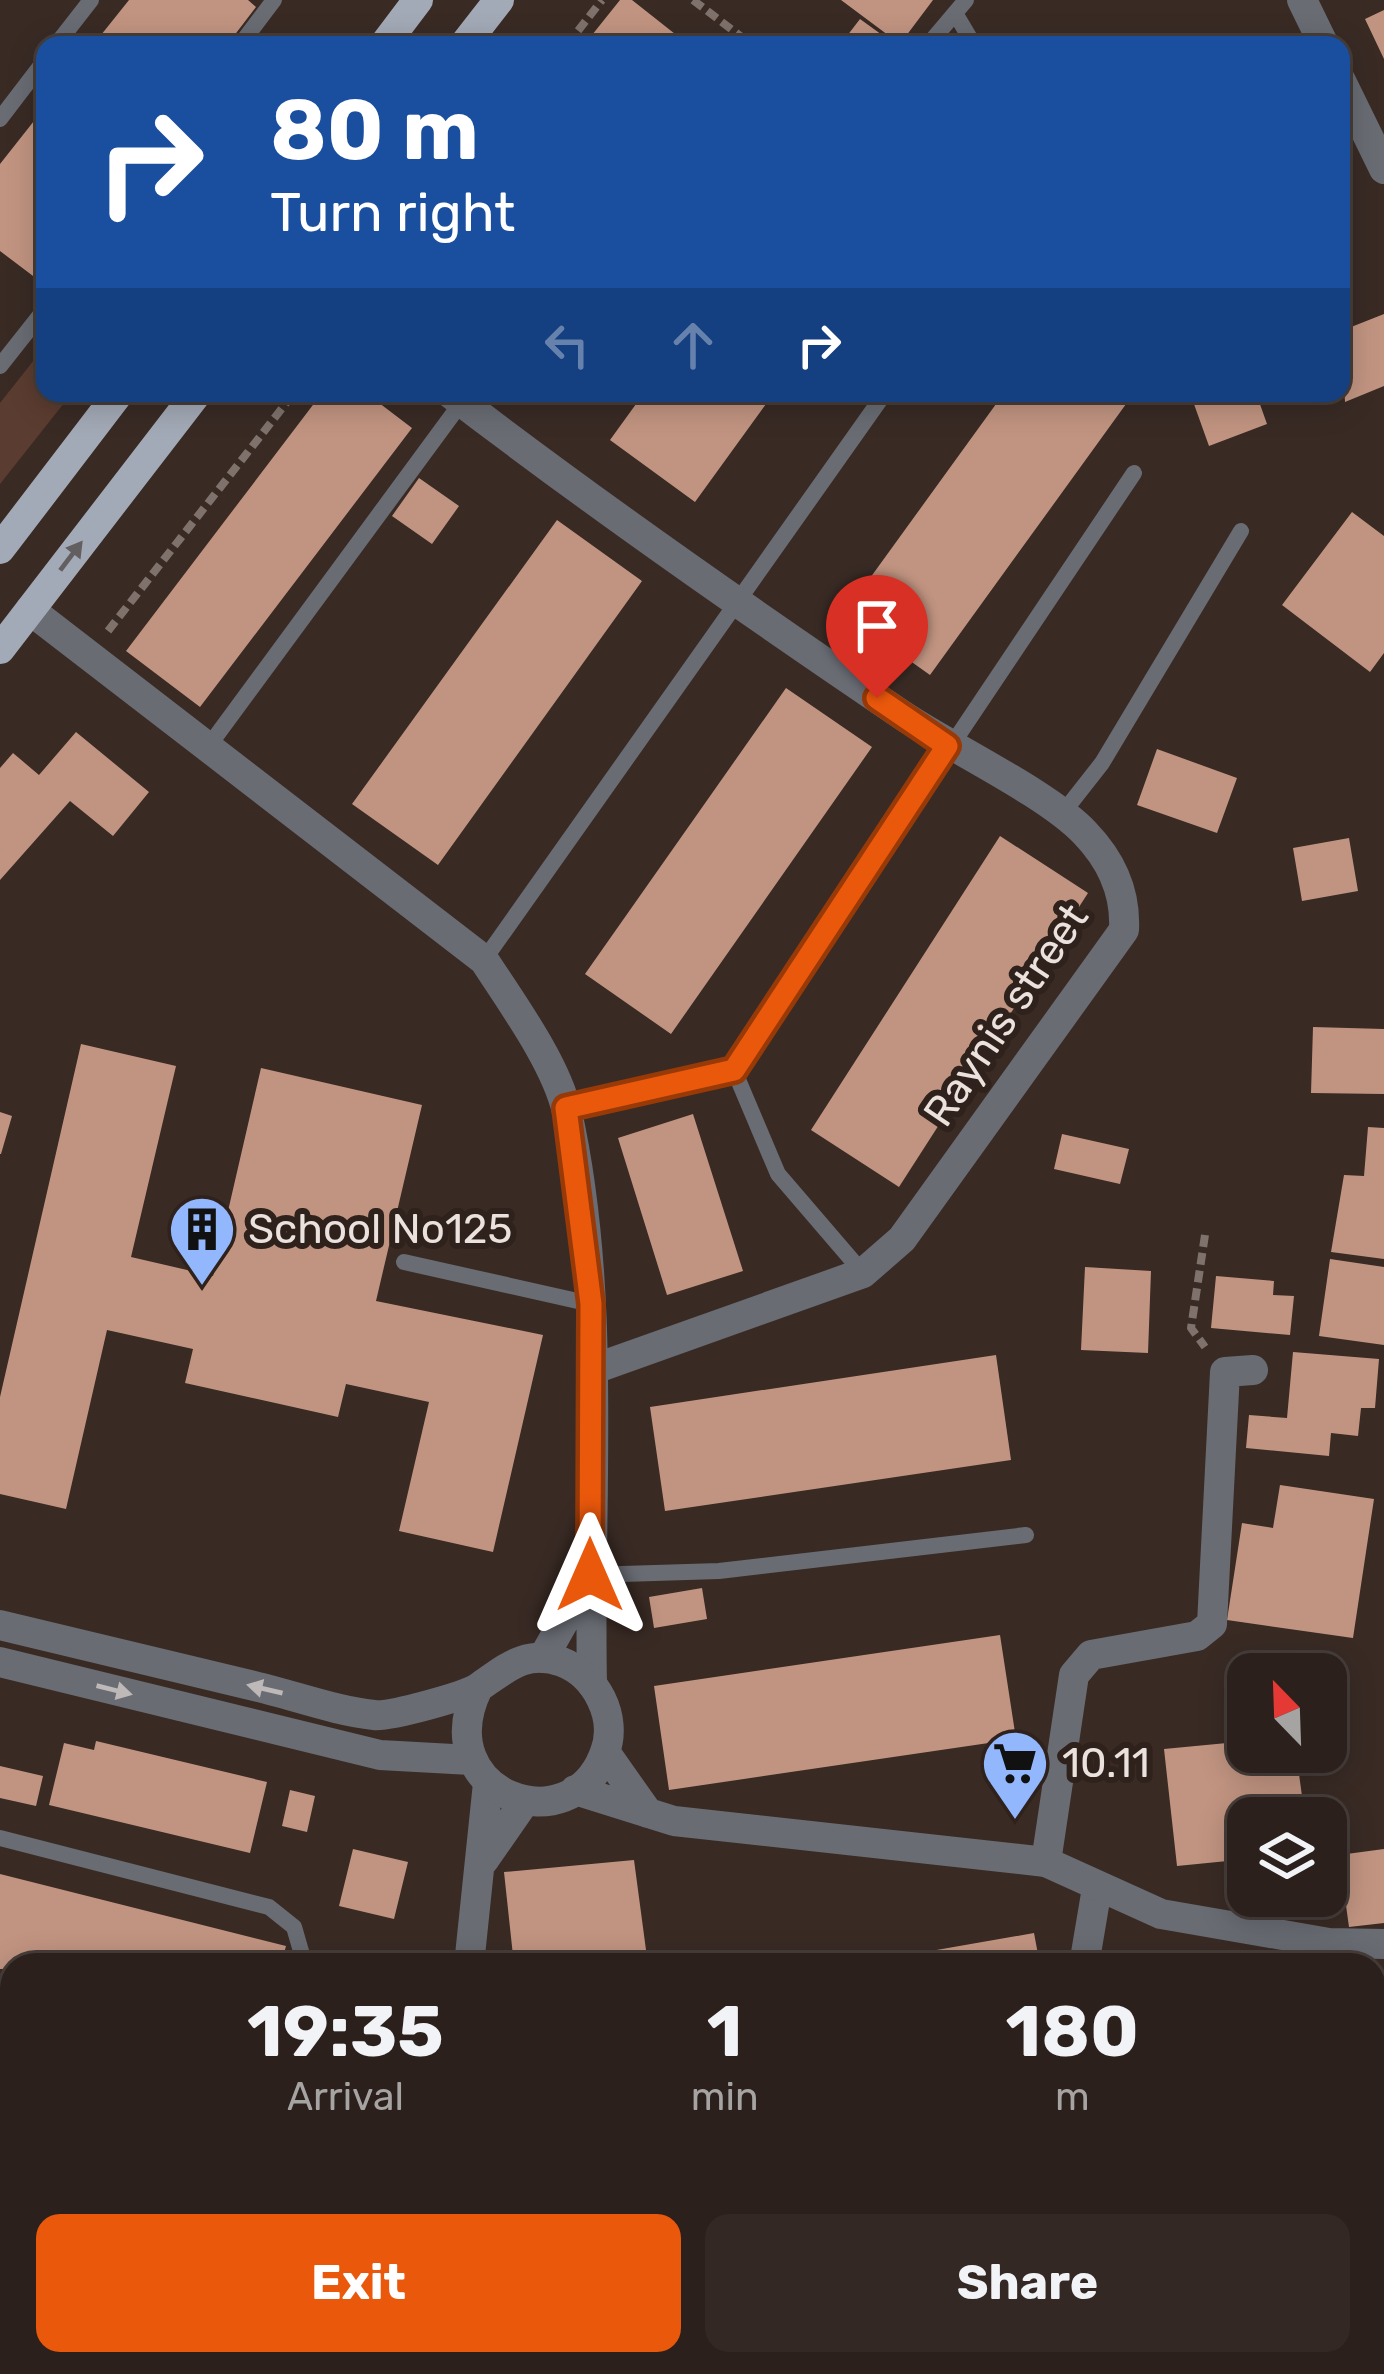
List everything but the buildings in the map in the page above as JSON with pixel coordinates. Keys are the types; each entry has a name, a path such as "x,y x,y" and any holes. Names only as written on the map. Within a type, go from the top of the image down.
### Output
{"main road":[{"path":"391,36 418,0"},
{"path":"471,36 499,0"},
{"path":"0,549 112,402"},
{"path":"0,649 190,402"}],"street":[{"path":"1302,0 1320,36"},
{"path":"1350,99 1384,169"},
{"name":"Raynis street","path":"468,402 737,603 947,746 1062,814 1086,834 1126,896 1124,929 902,1240 863,1273 591,1370"},
{"path":"30,610 484,960 523,1020 566,1108 591,1304 592,1684"},
{"path":"1046,1862 1074,1675 1081,1663 1091,1655 1197,1636 1212,1624 1239,1371"},
{"path":"543,1658 590,1575"},
{"path":"0,1625 379,1716 478,1688 518,1660 543,1658 579,1671 592,1684 608,1717 605,1752 575,1790 542,1802 525,1801 479,1772 380,1755 0,1662"},
{"path":"471,1953 482,1863 479,1772 464,1736 466,1711 478,1688"},
{"path":"605,1752 648,1813"},
{"path":"575,1790 674,1821 1046,1862 1161,1914 1330,1943 1384,1944"},
{"path":"482,1863 525,1801"},
{"path":"1086,1953 1097,1888"}],"lane":[{"path":"63,36 91,0"},
{"path":"248,36 274,0"},
{"path":"936,36 960,7 971,36"},
{"path":"0,119 36,72"},
{"path":"0,366 36,320"},
{"path":"208,747 456,402"},
{"path":"484,960 879,402"},
{"path":"566,1108 734,1070 1134,473"},
{"path":"1062,814 1102,763 1240,531"},
{"path":"734,1070 778,1174 863,1273"},
{"path":"404,1262 591,1304"},
{"path":"590,1575 718,1571 1026,1535"},
{"path":"0,1838 269,1907 295,1927 302,1953"}],"path":[{"path":"574,36 602,0"},
{"path":"693,0 740,36"},
{"path":"89,656 287,402"},
{"path":"1205,1234 1191,1328 1239,1371"}],"shaded area":[{"path":"36,357 36,402 65,402 0,484 0,403"}],"place":[{"name":"School No125","path":"202,1288"},
{"name":"10.11","path":"1015,1822"}],"route":[{"path":"590,1575 591,1304 566,1108 734,1070 947,746 877,698"}]}
